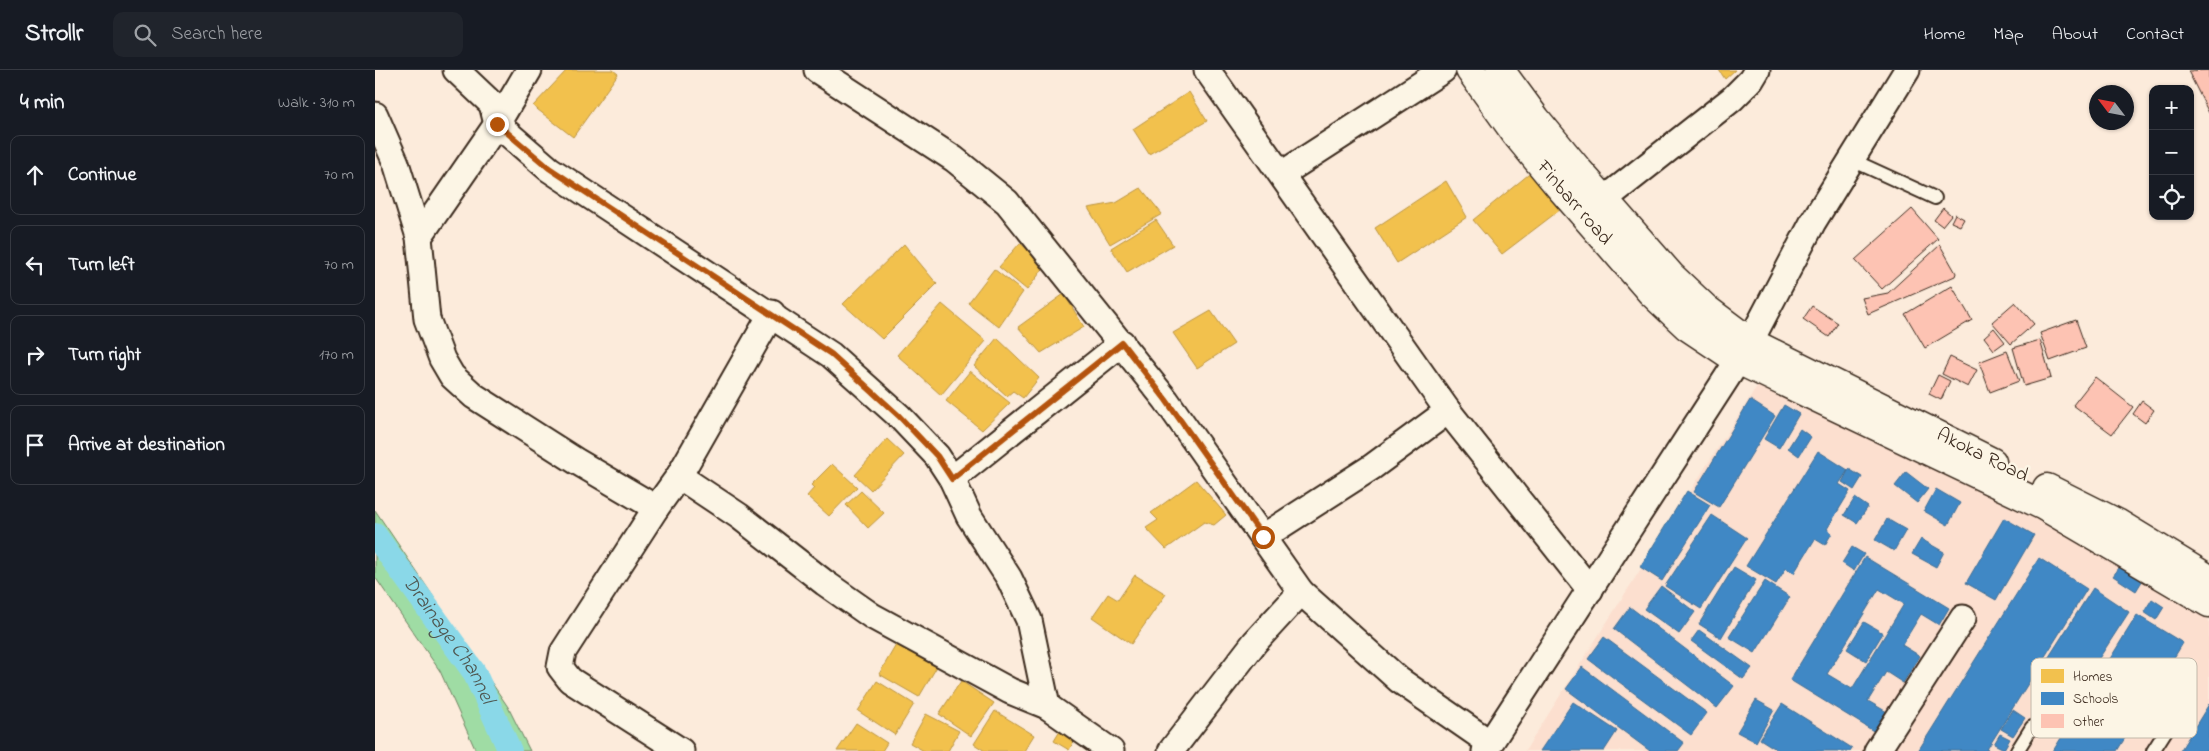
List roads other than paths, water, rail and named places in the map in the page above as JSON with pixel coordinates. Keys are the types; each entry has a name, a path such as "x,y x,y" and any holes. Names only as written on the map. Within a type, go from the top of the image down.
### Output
{"main road":[{"name":"Finbarr road","path":"1470,70 1516,134 1651,292 1697,318"},
{"name":"Finbarr road","path":"1500,70 1537,119 1671,276 1697,318"},
{"path":"1697,318 1744,351 2042,505 2209,603"},
{"name":"Akoka Road","path":"1744,351 2117,524 2209,579"}],"street":[{"path":"456,70 492,104 497,124 549,168 831,354 899,416 937,456 952,479 969,516 1009,578 1029,620 1047,706"},
{"path":"419,237 497,124 529,70"},
{"path":"817,70 953,158 1007,202 1166,400 1301,592 1399,680 1488,747 1744,351 1813,222 1907,70"},
{"path":"1207,70 1283,174 1448,411 1590,590"},
{"path":"1283,174 1443,70"},
{"path":"1605,199 1732,99 1757,70"},
{"path":"375,115 396,163 419,237 427,319 442,359 453,376 474,396 576,461 656,508"},
{"path":"681,751 570,680 560,667 563,652 656,508 679,476 772,314"},
{"path":"952,479 1122,343"},
{"path":"1263,537 1372,467 1448,411"},
{"path":"679,476 739,516 825,583 872,616 1010,691 1047,706 1111,751"},
{"path":"1171,751 1255,642 1301,592"},
{"path":"1877,751 1963,618"}],"lane":[{"path":"1852,160 1935,198"},
{"path":"2017,751 2031,729"},
{"path":"2153,751 2161,738"}],"waterway":[{"name":"Drainage Channel","path":"375,535 474,672 510,751"}]}
